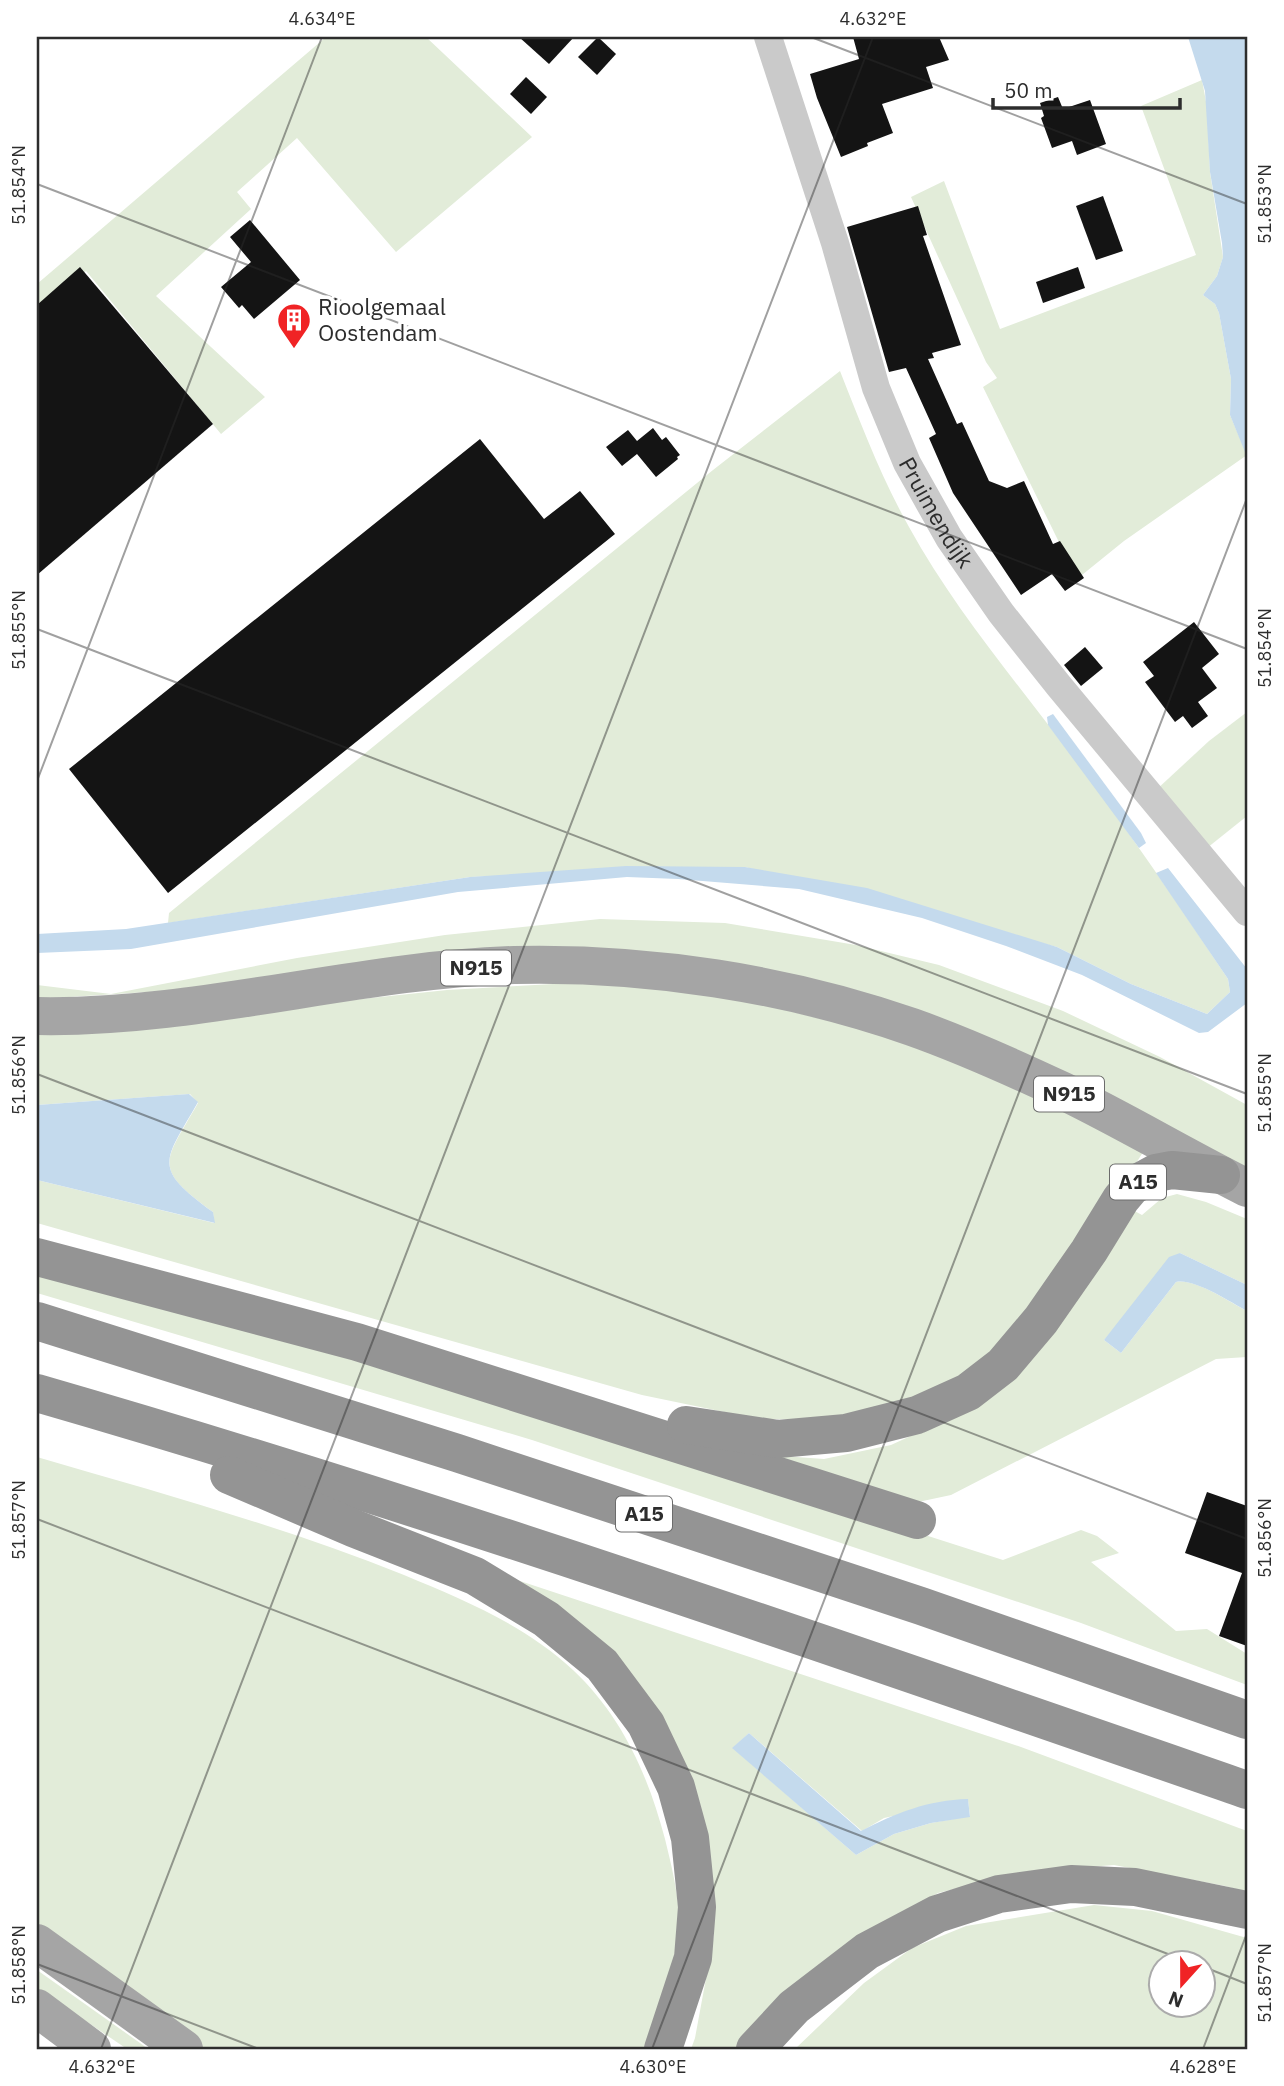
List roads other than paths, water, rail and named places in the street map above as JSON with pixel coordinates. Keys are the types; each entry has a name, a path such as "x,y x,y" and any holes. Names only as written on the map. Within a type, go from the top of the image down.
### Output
{"highway":[{"name":"A15","path":"587,1414 642,1416 705,1429 778,1439 846,1433 917,1415 968,1392 1003,1365 1041,1320 1132,1186 1156,1173 1172,1170 1234,1182"},
{"name":"A15","path":"37,1257 357,1342 917,1520"},
{"name":"A15","path":"37,1321 484,1461 921,1606 1247,1720"},
{"path":"40,1394 436,1516 892,1666 1247,1790"},
{"path":"40,1394 353,1528 475,1576 546,1619 602,1665 646,1724 676,1787 690,1838 697,1907 693,1958 663,2049"},
{"path":"755,2049 794,2007 867,1951 937,1914 999,1894 1071,1884 1135,1887 1247,1910"}],"main road":[{"name":"N915","path":"37,1016 69,1017 155,1010 411,973 514,965 619,967 728,981 826,1002 911,1027 1065,1092 1234,1182"},
{"path":"37,1943 184,2049"},
{"path":"37,2008 92,2049"}],"street":[{"name":"Pruimendijk","path":"768,37 835,243 876,388 907,463 948,538 1001,614 1247,912"}],"water":[{"path":"1188,37 1247,37 1247,457 1230,415 1231,379 1219,313 1215,304 1203,295 1217,276 1223,257 1210,172 1205,91"},
{"path":"1053,714 1141,833 1146,843 1139,848 1048,725 1047,717"},
{"path":"626,866 745,867 867,888 1057,947 1131,984 1207,1014 1230,992 1228,979 1156,873 1168,868 1247,969 1247,1003 1208,1032 1199,1033 1082,975 922,918 799,889 678,879 627,877 458,892 131,949 37,953 37,934 126,929 470,877"},
{"path":"189,1094 198,1102 177,1138 169,1163 180,1184 213,1212 215,1223 37,1180 37,1105"},
{"path":"1180,1253 1247,1285 1247,1311 1202,1287 1176,1282 1121,1353 1104,1340 1169,1257"},
{"path":"749,1733 861,1831 913,1809 953,1800 968,1799 970,1817 931,1823 894,1834 856,1855 732,1748"}],"place":[{"name":"Rioolgemaal Oostendam","path":"294,350"}]}
